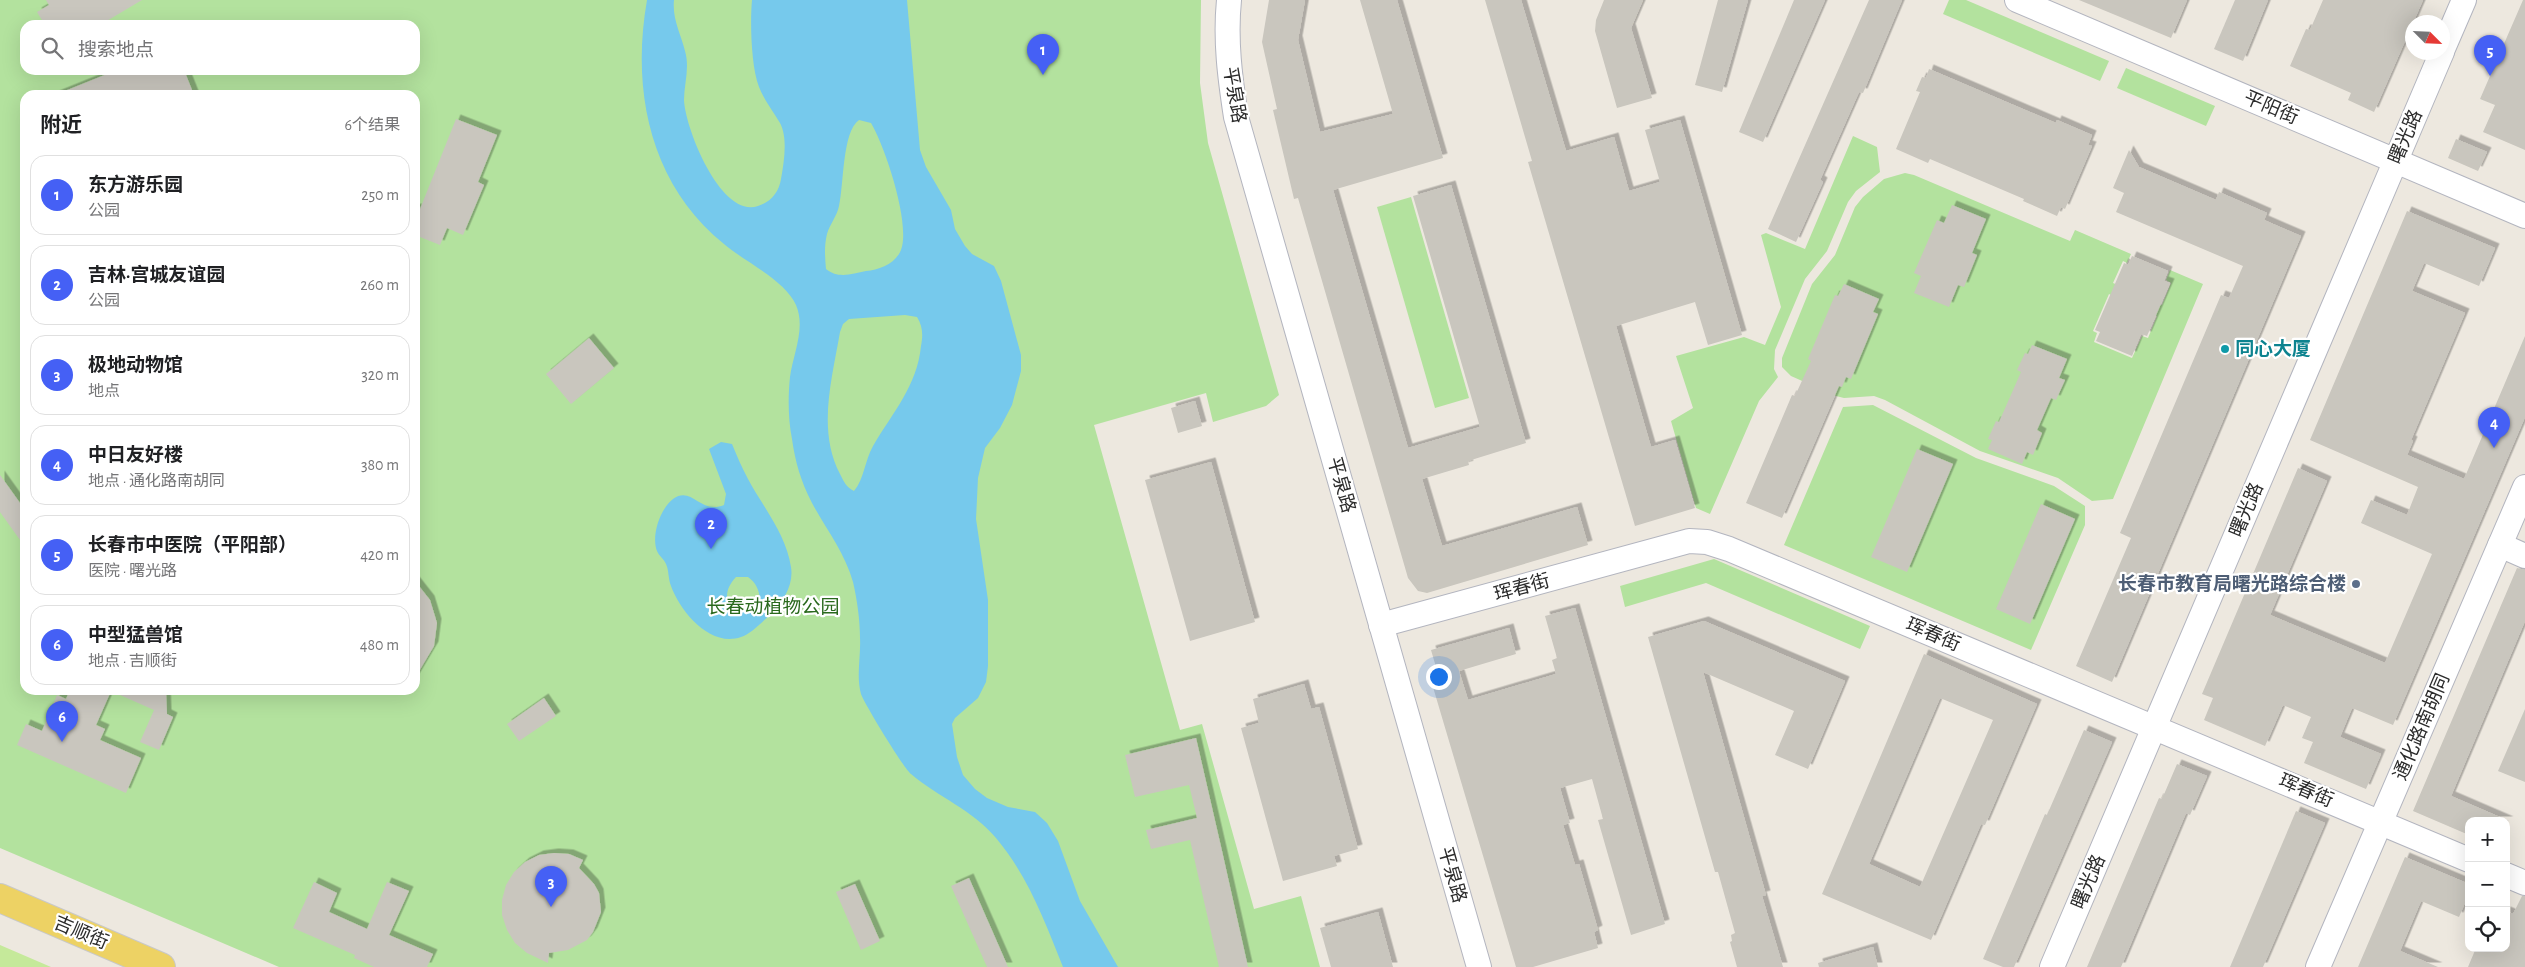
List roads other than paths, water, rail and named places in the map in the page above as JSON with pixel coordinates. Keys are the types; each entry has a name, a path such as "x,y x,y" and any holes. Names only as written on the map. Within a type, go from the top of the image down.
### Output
{"main road":[{"name":"吉顺街","path":"0,898 161,967"}],"street":[{"name":"平泉路","path":"1229,0 1226,25 1229,68 1236,117 1478,967"},
{"name":"平阳街","path":"2017,0 2525,216"},
{"name":"曙光路","path":"2450,33 2464,0"},
{"name":"曙光路","path":"2052,967 2439,60"},
{"name":"通化路南胡同","path":"2318,967 2525,487"},
{"name":"珲春街","path":"1381,625 1514,591 1689,541 1707,542 1729,549 2465,858"},
{"path":"2500,546 2525,556"},
{"path":"2510,877 2525,883"}],"water":[{"path":"647,0 674,0 676,20 686,57 687,70 684,100 686,113 698,149 707,168 719,186 731,199 744,206 758,206 774,196 778,188 781,179 785,143 780,123 763,96 756,78 752,44 752,0 907,0 920,150 926,167 951,210 955,229 965,246 972,254 994,266 1001,281 1021,355 1021,371 1012,405 1000,428 985,448 978,478 976,519 988,600 988,666 986,682 978,698 955,718 952,724 957,757 963,775 975,789 987,798 1008,807 1035,812 1047,823 1058,841 1080,901 1118,967 1063,967 1027,884 996,838 977,819 911,774 893,749 864,700 859,680 860,645 857,602 850,571 808,495 793,447 790,424 790,377 798,341 799,314 791,296 783,287 724,244 699,220 678,193 663,164 652,134 645,101 642,68","holes":["859,120 871,123 890,169 900,209 903,243 896,258 884,266 840,275 826,269 825,243 828,230 839,206 844,160 849,136 853,126","905,315 917,317 922,331 919,360 915,374 903,398 873,446 860,481 854,491 847,486 840,474 829,440 828,404 840,332 843,324 849,319"]},
{"path":"721,442 732,444 748,479 779,532 791,567 791,580 787,593 775,609 761,624 749,633 741,637 729,639 718,637 708,632 698,625 681,606 670,583 667,566 655,545 658,523 664,509 673,499 686,495 709,506 724,505 726,494 709,449","holes":["736,577 748,577 757,587 760,600 753,608 738,611 732,608 728,602 729,586"]}],"place":[{"name":"东方游乐园","path":"1043,75"},
{"name":"长春市中医院（平阳部）","path":"2490,76"},
{"name":"同心大厦","path":"2225,349"},
{"name":"中日友好楼","path":"2494,448"},
{"name":"吉林·宫城友谊园","path":"711,549"},
{"name":"长春市教育局曙光路综合楼","path":"2356,584"},
{"name":"中型猛兽馆","path":"62,742"},
{"name":"极地动物馆","path":"551,907"}],"park label":[{"name":"长春动植物公园","path":"773,607"}]}
